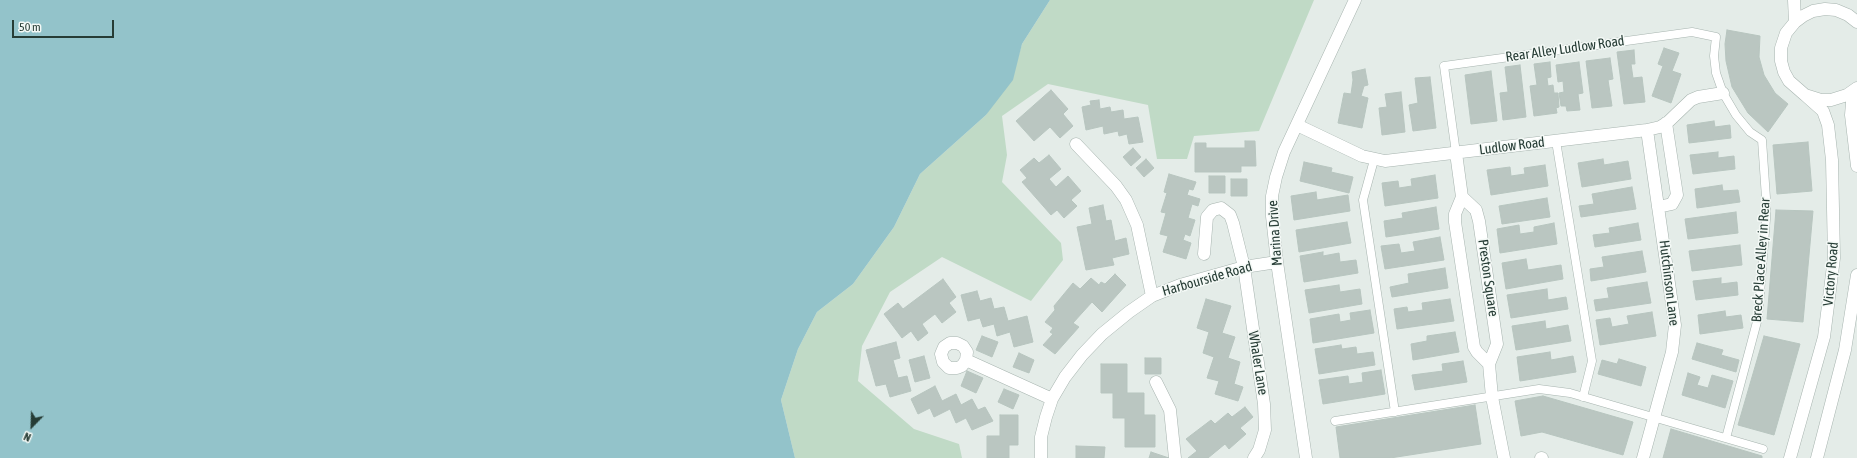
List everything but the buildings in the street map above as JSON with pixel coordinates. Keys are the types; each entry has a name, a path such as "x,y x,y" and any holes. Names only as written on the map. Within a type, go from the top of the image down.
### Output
{"street":[{"name":"Marina Drive","path":"1306,458 1277,262 1272,216 1272,196 1284,152 1355,0"},
{"path":"1794,0 1794,22"},
{"path":"1794,22 1822,5 1848,15 1857,22"},
{"name":"Victory Road","path":"1790,458 1824,337 1834,258 1832,160 1828,125 1823,111 1789,81 1784,72 1781,61 1781,48 1786,33 1794,22"},
{"path":"1805,95 1821,100 1831,100 1847,95 1857,88"},
{"path":"1857,88 1852,103 1851,114 1857,166"},
{"name":"Ludlow Road","path":"1297,125 1362,156 1374,160 1385,161 1647,130 1666,124 1691,100 1698,97 1723,93"},
{"path":"1658,207 1672,204 1677,195 1666,124"},
{"name":"Hutchinson Lane","path":"1643,458 1672,352 1675,325 1647,130"},
{"path":"1076,144 1116,186 1130,206 1137,225 1152,296"},
{"name":"Preston Square","path":"1456,153 1462,197 1455,214 1455,222 1474,347 1489,364"},
{"name":"Preston Square","path":"1462,197 1476,210 1479,221 1497,344 1489,364 1492,397 1504,458"},
{"name":"Whaler Lane","path":"1204,254 1207,217 1213,210 1221,208 1230,215 1244,267 1266,417 1263,440 1254,458"},
{"name":"Harbourside Road","path":"1041,458 1041,437 1052,399 1065,377 1082,355 1102,334 1152,296 1180,285 1244,267 1277,262"},
{"name":"Victory Road","path":"1817,458 1845,350 1857,275"},
{"path":"966,360 1052,399"},
{"path":"1156,382 1170,410 1175,458"}],"lane":[{"name":"Rear Alley Ludlow Road","path":"1456,153 1444,66 1692,32 1716,37 1714,56 1716,73 1723,93"},
{"name":"Breck Place Alley in Rear","path":"1723,93 1736,116 1750,132 1762,140 1766,205 1758,318 1755,334 1726,438"},
{"path":"1556,141 1592,361 1583,397"},
{"path":"1374,160 1363,200 1395,412"},
{"path":"1335,421 1539,390 1555,391 1583,397 1763,449"}],"green space":[{"path":"1050,0 1314,0 1259,131 1194,136 1187,159 1157,159 1148,105 1048,84 1002,116 1007,155 1002,182 1061,243 1063,260 1031,301 942,257 890,292 862,346 858,381 914,429 959,444 962,458 795,458 781,400 798,349 817,312 853,284 894,227 920,174 986,115 1017,61 1022,44"}],"water":[{"path":"0,0 1050,0 1022,44 1013,80 986,115 920,174 894,227 853,284 817,312 798,349 781,400 795,458 0,458"}]}
